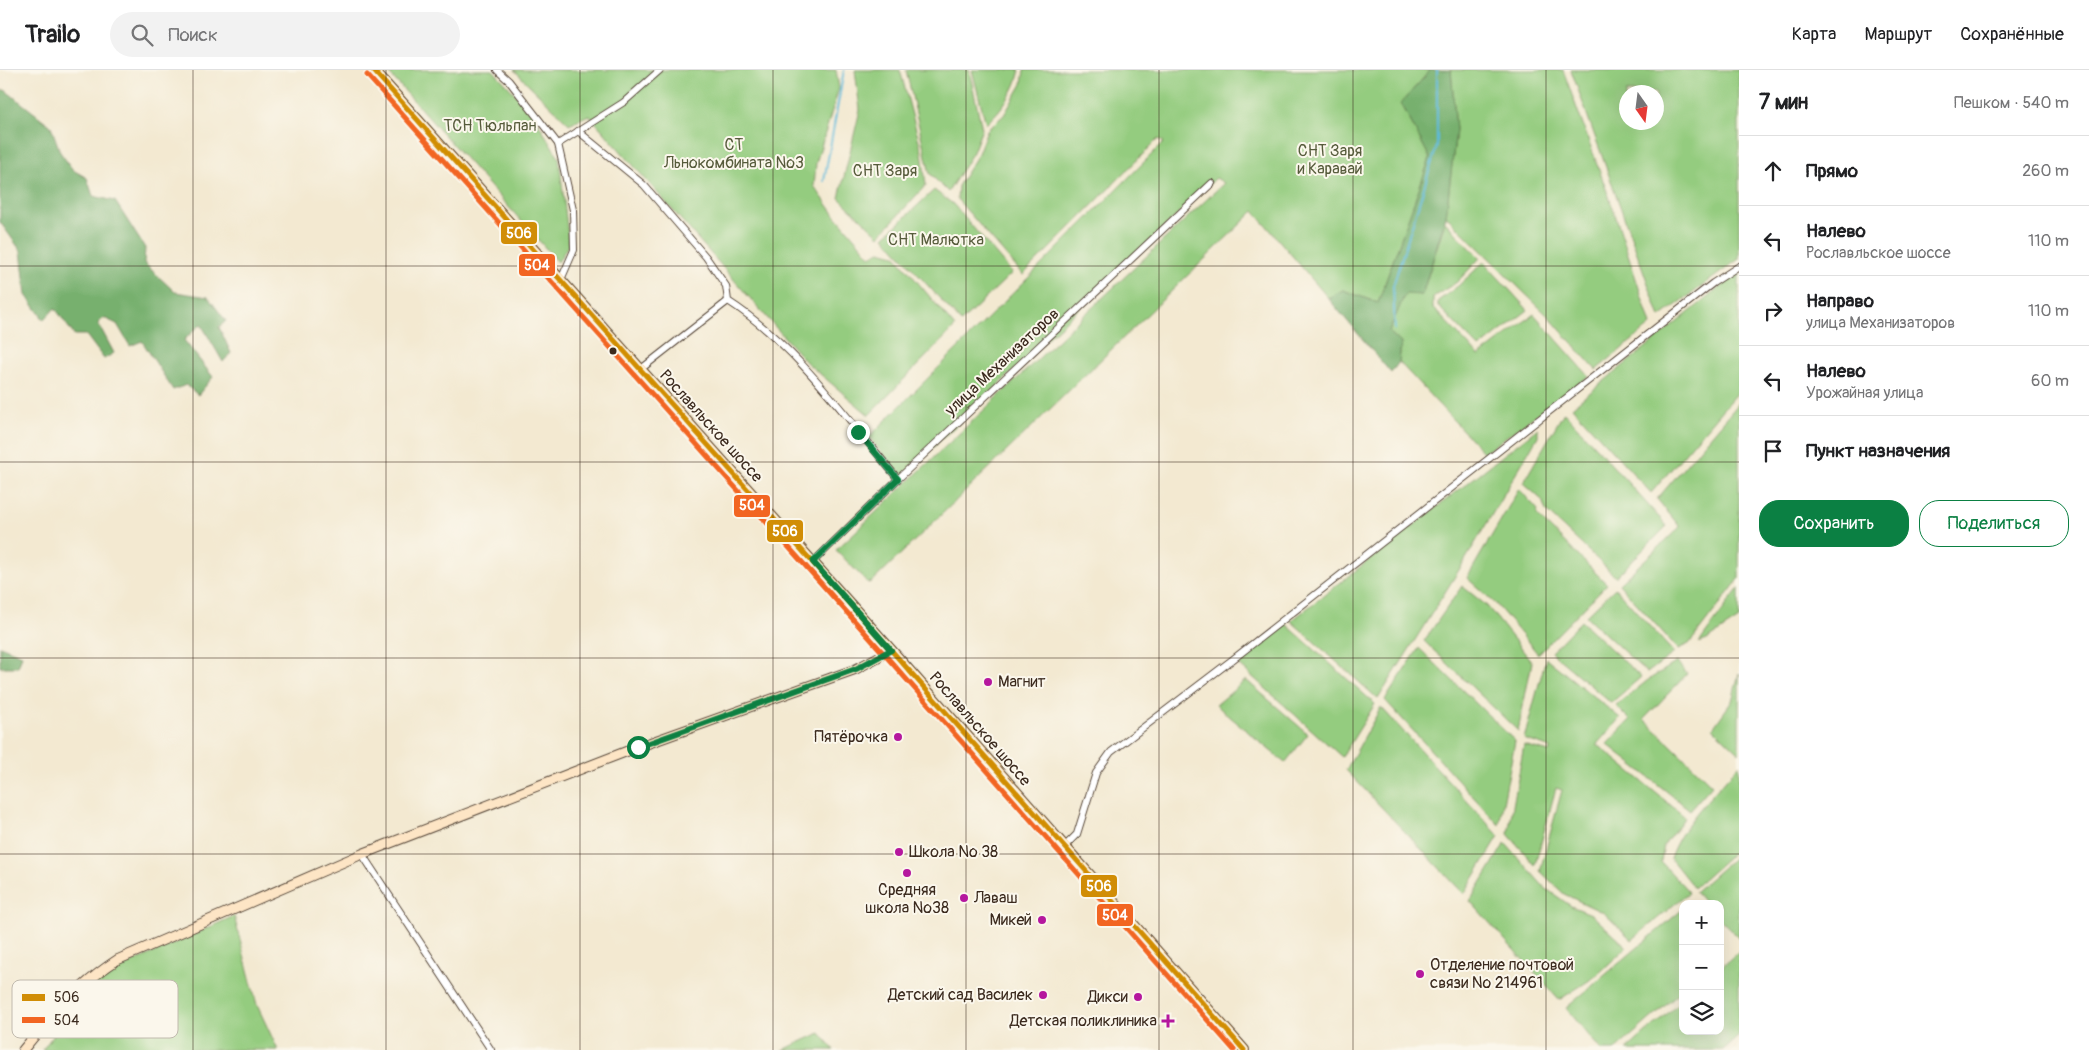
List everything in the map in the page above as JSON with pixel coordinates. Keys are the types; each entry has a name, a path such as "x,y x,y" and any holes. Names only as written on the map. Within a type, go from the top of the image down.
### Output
{"main road":[{"name":"Рославльское шоссе","path":"373,70 560,282 641,369 813,562 1244,1050"}],"street":[{"path":"497,70 509,81 558,144 573,210 574,240 574,250 560,282"},
{"path":"558,144 624,102 660,70"},
{"path":"578,131 644,185 721,278 726,286 728,301 750,315 782,343 898,479"},
{"name":"улица Механизаторов","path":"813,562 898,479 1212,183"},
{"path":"1064,847 1077,834 1096,773 1111,752 1232,660 1713,283 1739,266"},
{"path":"641,369 728,301"},
{"path":"88,980 117,960 362,854 638,747 856,669 891,650"},
{"path":"362,854 491,1050"},
{"path":"22,1050 33,1038"}],"green space":[{"name":"ТСН Тюльпан","path":"386,70 493,70 531,111 559,158 569,244 558,262"},
{"name":"СТ Льнокомбината №3","path":"514,70 836,70 839,88 816,163 814,186 835,215 870,256 880,251 895,255 955,327 869,415 807,363 589,115 569,124"},
{"name":"СНТ Заря","path":"855,70 900,70 922,152 926,185 879,236 839,198 860,110"},
{"name":"СНТ Заря","path":"906,70 969,70 982,129 973,152 948,192 930,174"},
{"path":"972,70 1020,70 1015,86 1007,100 986,124"},
{"name":"СНТ Заря и Каравай","path":"1024,70 1427,70 1429,72 1401,103 1430,158 1378,303 1343,290 1328,298 1254,211 872,582 868,583 836,550 1224,183 1216,178 902,477 869,437 1164,142 1158,139 1023,275 957,199 958,186 977,156 987,130 1004,115 1022,84"},
{"path":"1427,70 1451,70 1456,130 1446,216 1422,295 1405,294 1389,332 1401,343 1399,362 1391,373 1328,298 1343,290 1378,303 1430,158 1401,103 1429,72"},
{"path":"1451,70 1563,70 1614,211 1651,325 1596,370 1548,316 1446,216 1456,130"},
{"path":"1571,70 1739,70 1739,259 1660,317"},
{"path":"5,90 51,126 60,152 73,170 87,178 93,196 115,201 145,248 144,263 175,292 208,297 226,321 219,327 231,353 223,362 201,324 184,340 213,377 198,395 186,385 173,390 142,341 130,346 117,324 104,318 98,323 114,353 104,359 86,335 74,335 55,308 44,320 26,295 21,251 0,222 0,91"},
{"name":"СНТ Малютка","path":"934,190 953,204 1012,273 961,322 884,237"},
{"path":"1445,222 1480,258 1457,282 1433,297 1433,308 1479,356 1534,314 1589,376 1484,453 1399,362 1401,343 1389,332 1405,293 1422,295"},
{"path":"1484,262 1528,310 1479,348 1438,306 1438,301"},
{"path":"1739,272 1739,390 1651,493 1572,407"},
{"path":"1739,403 1739,579 1689,644 1678,649 1619,584 1680,527 1657,499"},
{"path":"1564,412 1667,526 1616,577 1546,511 1542,500 1523,483"},
{"path":"1538,428 1538,436 1464,562 1378,699 1291,621"},
{"path":"1519,489 1538,510 1537,515 1607,584 1538,654 1496,604 1467,578"},
{"path":"1462,586 1487,606 1532,662 1518,731 1424,641"},
{"path":"1615,588 1674,653 1647,673 1586,616"},
{"path":"1739,588 1739,619 1707,640 1699,643"},
{"path":"1581,621 1641,677 1611,703 1551,652"},
{"path":"1286,624 1375,704 1342,757 1237,663"},
{"path":"0,646 22,655 18,667 0,667"},
{"path":"1419,648 1515,741 1499,825 1385,700"},
{"path":"1546,658 1620,718 1597,744 1685,817 1664,845 1661,862 1689,892 1632,940 1604,913 1564,894 1540,871 1562,790 1556,788 1535,865 1508,834 1524,745 1549,752 1551,748 1524,739"},
{"path":"1677,662 1687,674 1644,719 1712,785 1690,810 1607,744 1630,720 1616,706 1648,680"},
{"path":"1739,673 1739,753 1713,728 1732,701"},
{"path":"1246,680 1308,734 1285,763 1216,705"},
{"path":"1381,707 1499,836 1464,894 1346,770"},
{"path":"1739,765 1739,848 1694,888 1670,858 1682,833"},
{"path":"1505,843 1545,888 1571,906 1591,914 1627,947 1596,976 1559,1000 1470,901"},
{"path":"1739,853 1739,938 1724,923 1724,900 1702,900 1695,892"},
{"path":"1679,912 1679,994 1615,1050 1601,1050 1566,1008"},
{"path":"234,916 257,1005 278,1050 42,1050 51,1038 178,1038 178,980 96,980"},
{"path":"1739,951 1739,1036 1723,1050 1626,1050 1679,1004 1679,1035 1724,1035 1724,964"},
{"path":"820,1033 834,1050 783,1050"}],"waterway":[{"path":"824,181 844,70"},
{"path":"1395,330 1393,286 1437,146 1437,70"}],"transit line":[{"name":"506","path":"373,70 891,650 1244,1050"},
{"name":"504","path":"367,75 885,655 1234,1050"}],"place":[{"name":"Магнит","path":"988,682"},
{"name":"Пятёрочка","path":"898,737"},
{"name":"Школа № 38","path":"899,852"},
{"name":"Средняя школа №38","path":"907,873"},
{"name":"Лаваш","path":"964,898"},
{"name":"Микей","path":"1042,920"},
{"name":"Отделение почтовой связи № 214961","path":"1420,974"},
{"name":"Детский сад Василек","path":"1043,995"},
{"name":"Дикси","path":"1138,997"},
{"name":"Детская поликлиника","path":"1168,1021"}],"route":[{"path":"638,747 856,669 876,660 891,650 813,562 898,479 858,432"}]}
